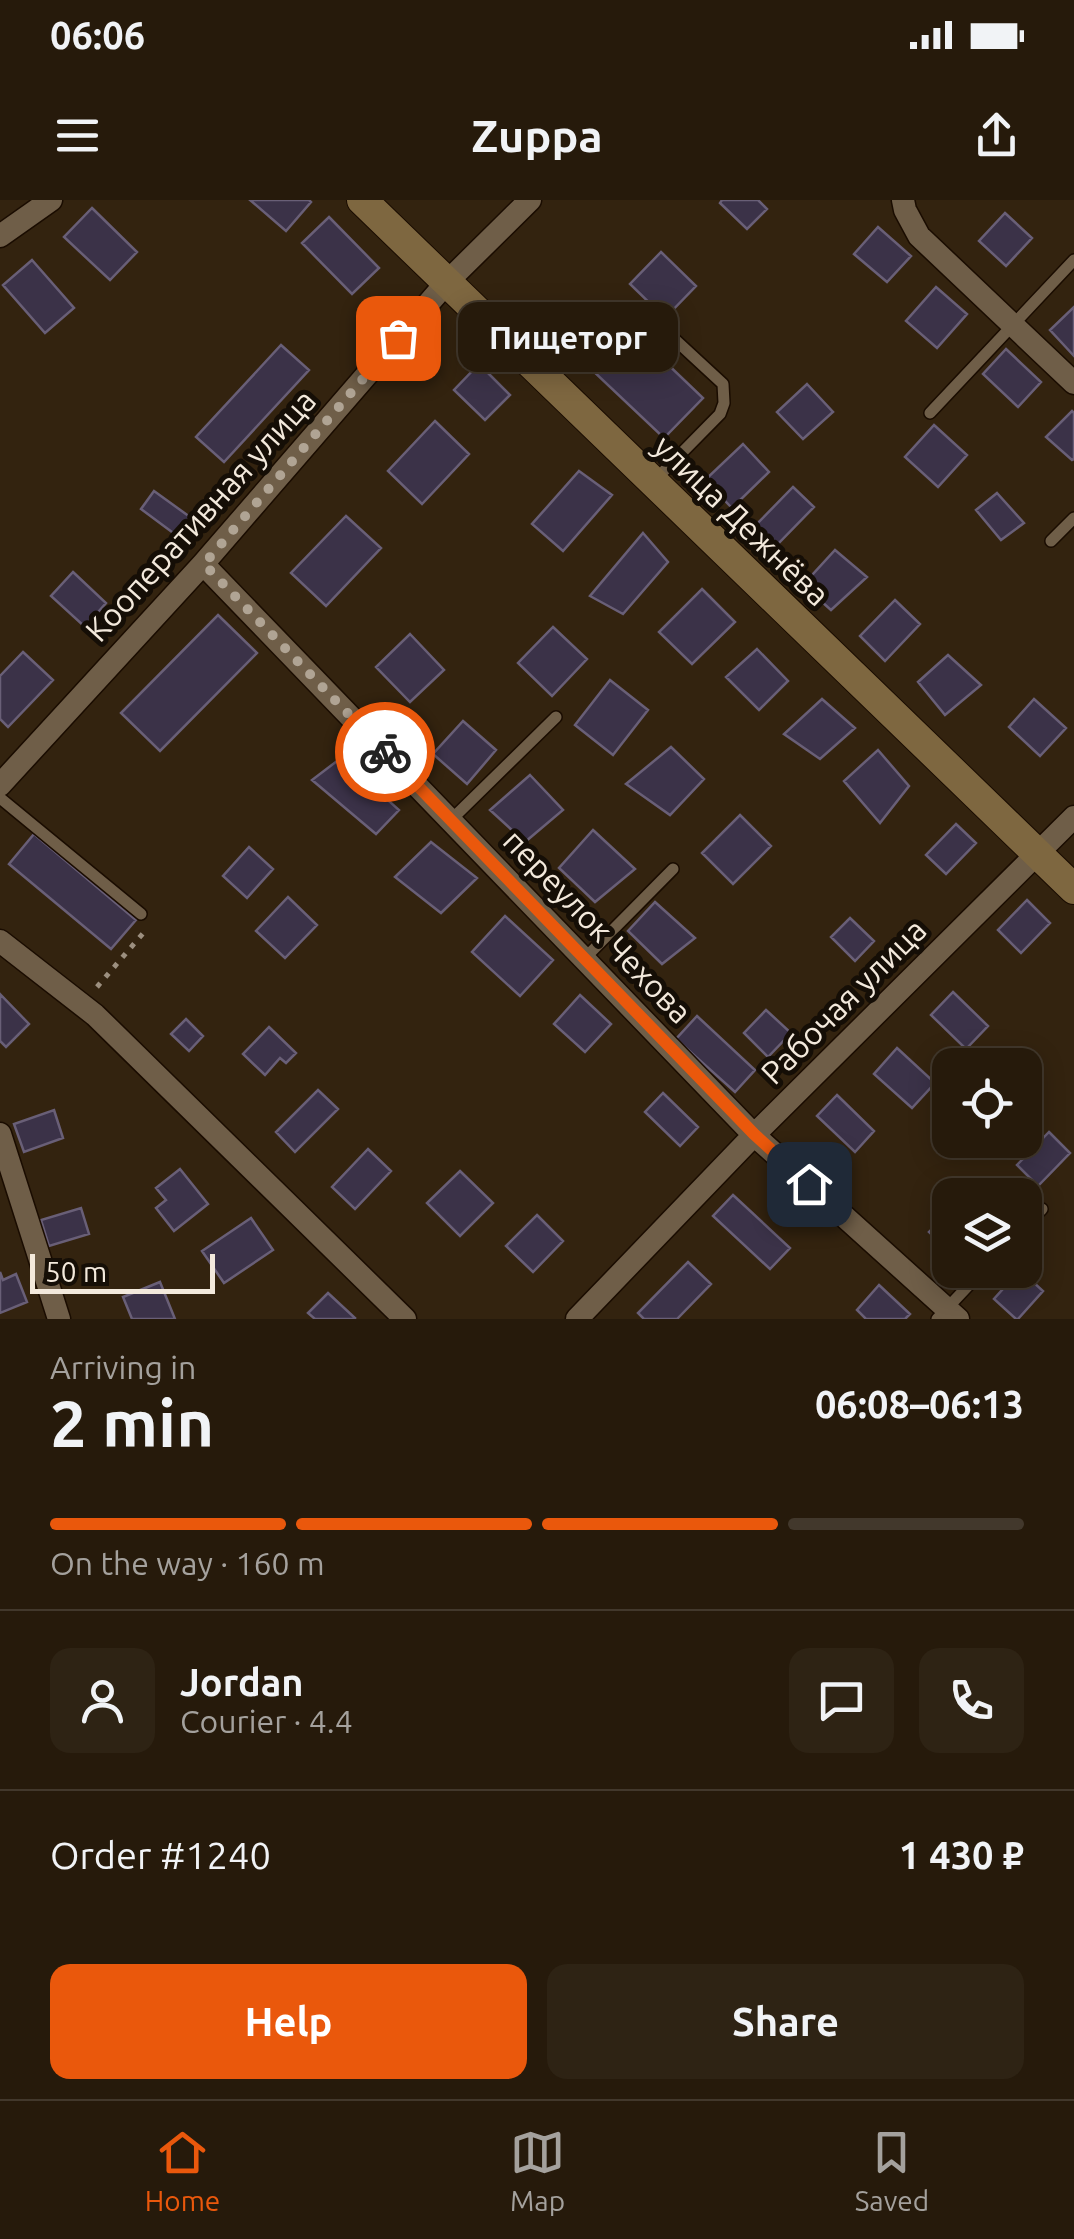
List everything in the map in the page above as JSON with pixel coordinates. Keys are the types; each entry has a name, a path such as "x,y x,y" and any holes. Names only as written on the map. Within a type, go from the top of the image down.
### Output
{"main road":[{"name":"улица Дежнёва","path":"362,200 1074,890"}],"street":[{"path":"0,236 51,200"},
{"name":"Кооперативная улица","path":"0,785 204,564 447,282 530,200"},
{"path":"904,200 919,236 1074,384"},
{"name":"переулок Чехова","path":"204,564 754,1134 947,1316"},
{"name":"Рабочая улица","path":"577,1319 754,1134 1074,817"},
{"path":"0,941 95,1015 406,1319"},
{"path":"0,1134 59,1319"}],"lane":[{"path":"930,413 1074,260"},
{"path":"654,482 720,414 724,403 722,384 670,335"},
{"path":"1052,541 1074,518"},
{"path":"451,820 556,717"},
{"path":"0,798 141,914"},
{"path":"584,958 673,869"},
{"path":"947,1316 969,1288"}],"path":[{"path":"82,1005 145,931 141,914"}],"building":[{"path":"250,200 309,200 311,202 286,231"},
{"path":"758,200 767,209 747,229 720,203"},
{"path":"92,208 137,252 110,280 64,237"},
{"path":"1005,213 1032,238 1006,266 979,241"},
{"path":"329,217 379,268 352,294 302,243"},
{"path":"878,227 911,256 887,282 854,254"},
{"path":"661,252 696,286 665,318 630,284"},
{"path":"32,260 74,308 45,333 3,285"},
{"path":"936,287 967,314 937,348 906,321"},
{"path":"1074,307 1074,356 1050,330"},
{"path":"612,311 703,398 664,438 573,352"},
{"path":"281,345 309,370 224,462 196,437"},
{"path":"1006,349 1041,382 1018,407 983,374"},
{"path":"479,364 510,395 485,420 454,390"},
{"path":"807,384 833,412 803,439 777,412"},
{"path":"1072,411 1074,459 1072,460 1046,437"},
{"path":"435,421 469,454 422,504 388,471"},
{"path":"934,425 967,455 938,487 905,457"},
{"path":"743,444 769,472 732,508 705,480"},
{"path":"579,471 612,495 563,551 532,524"},
{"path":"793,487 814,507 773,549 752,529"},
{"path":"154,491 190,517 176,535 141,509"},
{"path":"997,493 1024,523 1001,540 976,510"},
{"path":"346,516 381,548 326,606 291,573"},
{"path":"643,533 668,562 623,614 590,596"},
{"path":"835,550 867,577 831,610 803,585"},
{"path":"73,572 106,603 85,627 51,596"},
{"path":"702,589 735,622 692,664 659,632"},
{"path":"895,600 920,624 885,661 860,636"},
{"path":"218,615 257,653 160,751 121,713"},
{"path":"553,627 587,659 552,696 518,663"},
{"path":"410,634 444,670 410,702 376,667"},
{"path":"757,649 788,681 759,710 726,677"},
{"path":"23,652 53,680 8,727 0,719 0,676"},
{"path":"948,655 981,685 945,715 918,682"},
{"path":"610,680 648,710 613,755 575,725"},
{"path":"822,699 855,728 820,759 784,734"},
{"path":"1034,699 1066,728 1040,756 1009,727"},
{"path":"463,721 496,750 467,784 433,754"},
{"path":"671,747 704,779 670,815 626,784"},
{"path":"878,750 909,786 880,823 844,781"},
{"path":"341,758 399,810 376,834 312,780"},
{"path":"530,775 563,810 525,842 490,810"},
{"path":"740,815 771,846 733,884 702,853"},
{"path":"956,824 976,843 946,874 926,855"},
{"path":"593,830 635,869 595,902 559,868"},
{"path":"34,834 136,920 111,949 9,864"},
{"path":"431,842 477,878 441,913 395,877"},
{"path":"249,847 273,869 247,898 223,876"},
{"path":"288,897 317,925 285,958 256,931"},
{"path":"1027,900 1050,923 1021,953 998,930"},
{"path":"655,902 695,938 662,964 628,931"},
{"path":"505,916 553,960 520,996 472,952"},
{"path":"850,918 874,941 855,961 831,937"},
{"path":"953,992 988,1026 965,1048 931,1015"},
{"path":"0,994 29,1024 6,1047 0,1041"},
{"path":"580,995 611,1024 585,1052 554,1024"},
{"path":"766,1010 791,1033 768,1057 744,1033"},
{"path":"697,1016 755,1070 735,1092 676,1039"},
{"path":"186,1019 203,1036 189,1051 171,1034"},
{"path":"269,1027 296,1053 286,1063 280,1058 265,1075 243,1054"},
{"path":"897,1048 932,1080 932,1086 912,1108 874,1074"},
{"path":"318,1090 338,1109 295,1152 276,1132"},
{"path":"663,1093 698,1127 680,1146 645,1112"},
{"path":"837,1095 874,1131 855,1152 817,1116"},
{"path":"54,1110 63,1138 24,1152 14,1124"},
{"path":"1049,1132 1070,1153 1042,1182 1042,1178 1030,1178 1017,1165 1024,1158 1042,1158 1042,1139"},
{"path":"368,1149 391,1171 355,1209 332,1187"},
{"path":"180,1169 208,1204 174,1231 156,1208 166,1200 156,1188"},
{"path":"460,1171 493,1203 460,1236 427,1203"},
{"path":"733,1195 790,1248 770,1269 713,1216"},
{"path":"81,1208 89,1234 49,1246 41,1220"},
{"path":"537,1215 563,1241 533,1272 506,1246"},
{"path":"251,1218 273,1250 224,1283 202,1251"},
{"path":"688,1262 711,1284 677,1319 644,1319 638,1313"},
{"path":"0,1272 3,1280 16,1274 27,1302 0,1313"},
{"path":"160,1282 175,1319 132,1319 123,1297"},
{"path":"879,1285 910,1314 905,1319 866,1319 857,1310"},
{"path":"1004,1288 1043,1291 1018,1319 994,1299"},
{"path":"328,1293 355,1318 315,1319 308,1313"}],"way so far":[{"path":"385,752 204,564 398,338"}],"place":[{"name":"Пищеторг","path":"398,338"}],"route":[{"path":"385,752 754,1134 809,1184"}]}
